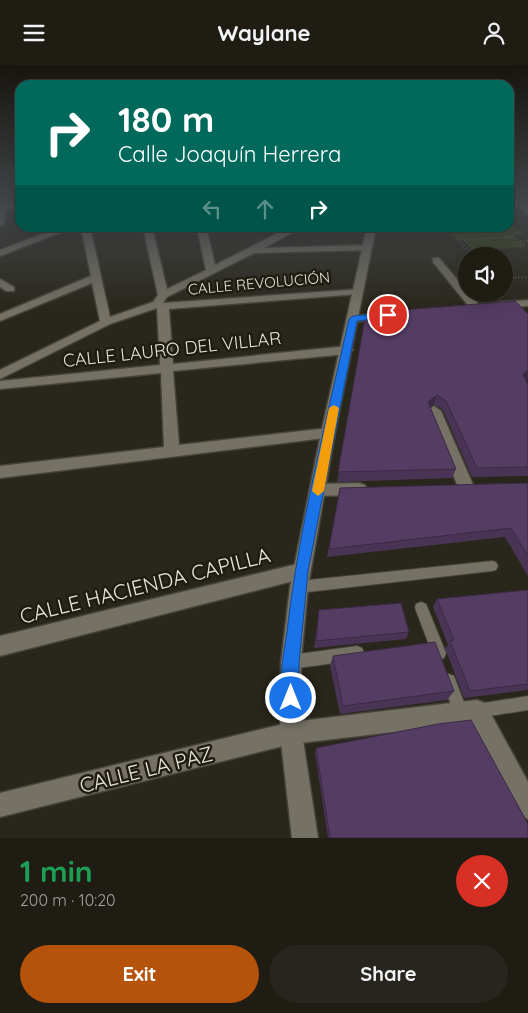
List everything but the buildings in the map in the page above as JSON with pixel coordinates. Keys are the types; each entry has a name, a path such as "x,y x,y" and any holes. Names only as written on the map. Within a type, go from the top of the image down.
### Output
{"street":[{"path":"0,253 38,239"},
{"path":"88,239 106,322"},
{"path":"149,239 161,302 172,451"},
{"path":"204,239 211,271"},
{"path":"305,838 292,733 291,663 300,579 328,433 370,239"},
{"path":"0,375 106,322 161,302 211,271 274,240"},
{"path":"253,251 368,247"},
{"path":"436,260 479,307 528,303"},
{"path":"0,318 96,278"},
{"path":"0,282 10,289"},
{"name":"CALLE REVOLUCIÓN","path":"161,302 358,291"},
{"path":"515,304 524,314"},
{"path":"353,319 400,314"},
{"name":"CALLE LAURO DEL VILLAR","path":"0,385 347,350"},
{"path":"434,411 466,487"},
{"path":"0,473 328,433"},
{"path":"446,487 484,486"},
{"path":"318,490 377,489"},
{"name":"CALLE HACIENDA CAPILLA","path":"0,646 300,579"},
{"path":"469,712 528,807"},
{"name":"CALLE LA PAZ","path":"0,805 292,733 469,712"}],"lane":[{"path":"300,579 492,566"},
{"path":"421,608 428,644 444,667 469,712 528,703"},
{"path":"291,663 375,651"}],"path":[{"path":"465,247 458,240 475,239"},
{"path":"471,247 464,241 488,239"},
{"path":"512,247 525,246 519,241 528,241"},
{"path":"513,278 528,277"}],"green space":[{"path":"517,239 525,246 512,247 471,247 464,240"}],"slow traffic":[{"path":"318,491 334,408"}],"route":[{"path":"291,698 291,663 301,571 353,319 388,315"}]}
